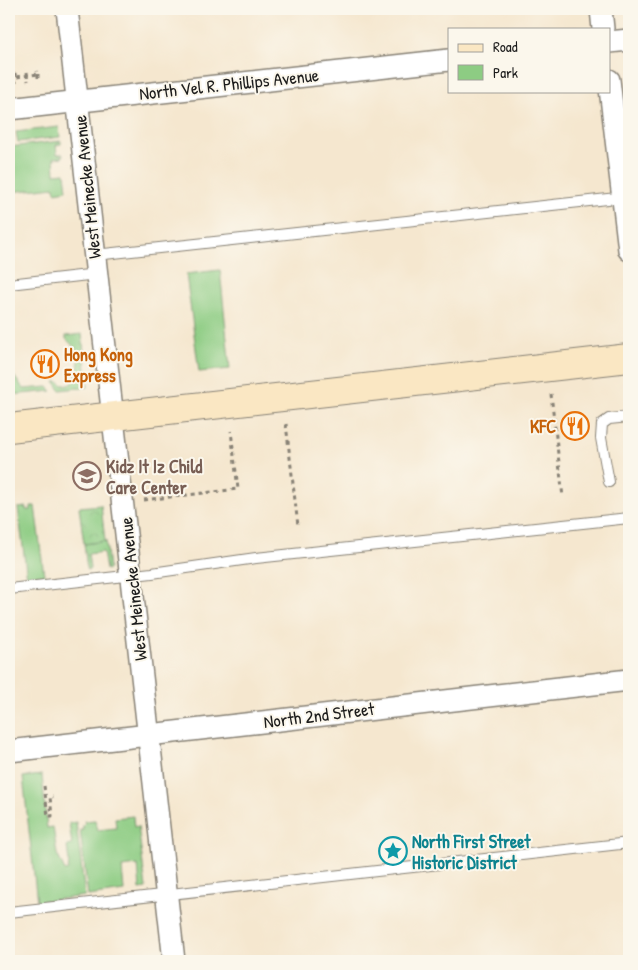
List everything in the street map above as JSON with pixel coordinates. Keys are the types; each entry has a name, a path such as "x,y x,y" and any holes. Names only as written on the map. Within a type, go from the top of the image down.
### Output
{"main road":[{"path":"9,428 629,358"}],"street":[{"name":"West Meinecke Avenue","path":"67,9 174,961"},
{"path":"601,9 603,28"},
{"path":"610,42 629,40"},
{"name":"North Vel R. Phillips Avenue","path":"9,109 448,60"},
{"path":"610,87 626,197 629,250"},
{"name":"North 2nd Street","path":"9,751 629,680"}],"lane":[{"path":"9,284 96,265 626,197"},
{"path":"609,482 601,438 602,424 609,420 629,418"},
{"path":"9,590 256,558 629,518"},
{"path":"9,912 629,843"}],"path":[{"path":"9,78 15,75 37,73 38,80"},
{"path":"27,74 28,81"},
{"path":"15,75 16,83"},
{"path":"551,394 563,497"},
{"path":"286,424 298,526"},
{"path":"144,500 238,489 231,431"},
{"path":"44,786 48,816 52,816 50,797 53,797"}],"green space":[{"path":"59,127 60,137 18,142 16,132"},
{"path":"61,141 61,144 56,145 57,154 63,154 63,157 54,158 55,174 65,173 67,190 55,192 54,187 11,192 9,194 9,147"},
{"path":"220,270 230,369 199,372 186,274"},
{"path":"82,334 88,387 60,390 55,382 63,385 72,384 79,365 78,355 72,344 66,339 66,336"},
{"path":"13,375 24,389 48,387 52,391 11,395 10,386"},
{"path":"101,505 105,541 84,544 79,507"},
{"path":"31,506 35,506 44,577 27,578 18,508 26,507 26,510 31,510"},
{"path":"106,541 109,569 106,570 103,552 88,554 90,569 87,570 84,544"},
{"path":"42,775 47,828 53,827 57,854 65,871 68,870 69,862 67,846 72,845 69,823 76,822 85,896 37,902 23,777"},
{"path":"133,816 134,827 138,826 146,888 140,889 138,865 122,867 124,891 88,896 80,830 83,830 84,821 95,820 97,830 116,828 115,818"}],"place":[{"name":"Hong Kong Express","path":"45,364"},
{"name":"KFC","path":"575,426"},
{"name":"Kidz It Iz Child Care Center","path":"87,476"},
{"name":"North First Street Historic District","path":"393,851"}]}
